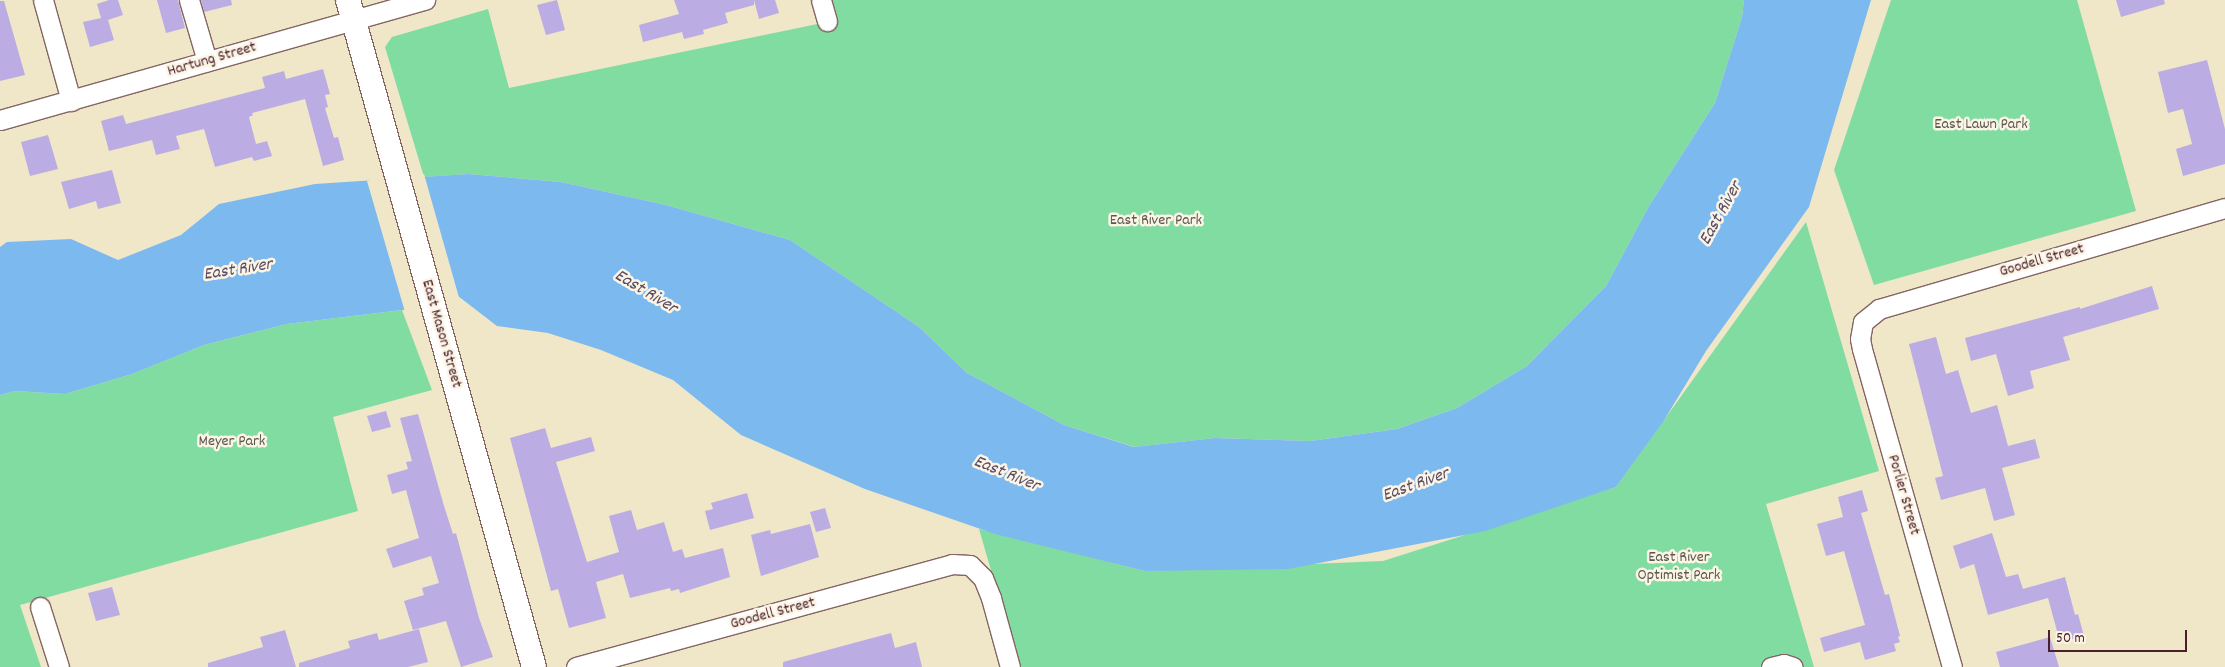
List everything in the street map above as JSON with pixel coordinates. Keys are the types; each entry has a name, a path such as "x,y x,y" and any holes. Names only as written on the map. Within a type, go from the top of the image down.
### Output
{"main road":[{"name":"East Mason Street","path":"350,10 534,667"}],"street":[{"path":"43,0 72,101"},
{"path":"190,0 207,61"},
{"name":"Hartung Street","path":"0,120 207,61 350,10 425,0"},
{"path":"821,0 827,22"},
{"name":"Goodell Street","path":"1863,322 1879,310 1895,304 2225,208"},
{"name":"Porlier Street","path":"1863,322 1860,339 1862,349 1952,667"},
{"name":"Goodell Street","path":"576,667 952,564 970,565 983,578 1010,667"},
{"path":"40,607 59,667"},
{"path":"1771,667 1784,664 1793,667"}],"green space":[{"name":"East River Park","path":"821,0 1744,0 1742,17 1715,103 1649,206 1606,286 1527,366 1457,408 1397,429 1310,441 1215,438 1135,447 1064,425 967,373 919,327 790,240 666,205 561,182 468,174 424,177 385,47 392,37 488,9 509,88 827,22"},
{"name":"East Lawn Park","path":"1891,0 2077,0 2136,211 1874,285 1834,170"},
{"name":"East River Optimist Park","path":"1806,222 1879,471 1766,504 1814,667 1019,667 979,529 1145,571 1383,561 1616,487"},
{"name":"Meyer Park","path":"402,310 432,390 333,417 358,511 20,605 41,667 0,667 0,395 15,391 65,394 132,374 204,345 287,324"}],"water":[{"name":"East River","path":"1744,0 1871,0 1809,207 1706,351 1663,422 1616,487 1485,531 1288,569 1145,571 995,534 865,489 741,435 673,380 601,350 548,333 497,326 458,296 434,310 402,310 287,324 204,345 132,374 65,394 15,391 0,395 0,247 7,242 71,239 118,260 181,235 219,204 315,184 468,174 561,182 666,205 790,240 919,327 967,373 1064,425 1134,447 1215,438 1310,441 1397,429 1457,408 1527,366 1606,286 1649,206 1715,103 1742,17"}],"pier":[{"path":"424,174 460,301 458,299 443,308 426,313 405,312 367,181 379,177"}],"building":[{"path":"109,0 118,0 123,15 108,20 114,40 90,47 83,22 101,18 97,4"},
{"path":"157,0 178,0 185,28 166,33"},
{"path":"201,0 231,0 232,5 204,12"},
{"path":"557,0 565,30 546,35 537,5"},
{"path":"674,0 754,0 754,5 725,13 728,23 703,30 704,34 684,39 682,32 643,42 639,25 679,14"},
{"path":"754,0 775,0 779,13 759,19"},
{"path":"2116,0 2164,0 2165,4 2121,17"},
{"path":"0,1 4,1 25,75 0,81"},
{"path":"2207,60 2225,129 2225,164 2183,176 2176,149 2192,144 2183,109 2168,113 2158,72"},
{"path":"323,69 330,94 325,95 328,107 325,108 334,138 338,137 344,160 323,166 305,99 252,113 253,115 249,117 256,144 267,141 272,156 254,161 252,157 215,167 204,129 176,136 180,149 156,155 152,140 109,151 101,121 123,115 126,124 265,88 262,77 284,71 286,79"},
{"path":"48,135 58,169 30,176 21,142"},
{"path":"112,170 121,203 98,209 96,201 69,209 61,182"},
{"path":"2152,286 2159,309 2063,337 2070,360 2030,371 2034,388 2008,396 1996,354 1971,361 1965,338 2080,307 2080,309"},
{"path":"1936,337 1946,374 1958,370 1971,413 1997,405 2008,446 2035,439 2040,458 2002,468 2015,515 1994,521 1985,488 1941,500 1935,478 1943,476 1909,344"},
{"path":"386,411 391,427 372,432 367,416"},
{"path":"418,414 444,506 453,534 456,533 479,618 493,657 461,667 446,621 413,630 404,601 424,595 422,588 439,583 431,556 393,568 386,549 419,538 406,490 392,494 387,475 408,469 406,462 412,461 400,418"},
{"path":"545,428 551,448 591,437 595,451 556,462 587,562 619,552 609,516 631,510 637,530 664,522 673,552 682,549 685,558 723,548 730,577 680,593 679,589 671,591 670,588 630,598 623,574 596,582 606,618 569,628 558,589 551,591 510,438"},
{"path":"1862,490 1868,511 1861,513 1885,595 1889,594 1900,636 1898,637 1900,642 1894,644 1896,651 1865,660 1860,642 1824,652 1820,638 1865,625 1844,551 1826,556 1817,524 1843,517 1838,497"},
{"path":"747,493 754,518 710,530 705,511 713,509 711,503"},
{"path":"825,508 831,528 816,532 810,512"},
{"path":"810,524 819,557 761,576 751,535 770,530 771,534"},
{"path":"1992,533 2006,577 2018,574 2023,589 2065,577 2075,615 2078,614 2084,636 2060,642 2048,598 1988,615 1974,564 1960,569 1953,546"},
{"path":"112,587 120,615 96,621 88,593"},
{"path":"419,629 428,662 408,667 299,667 299,663 350,648 348,641 377,633 379,640"},
{"path":"285,630 296,667 208,667 208,663 263,647 260,637"},
{"path":"891,633 895,648 916,642 922,667 783,667 783,662"},
{"path":"2050,637 2059,667 2000,667 1996,652"}]}
